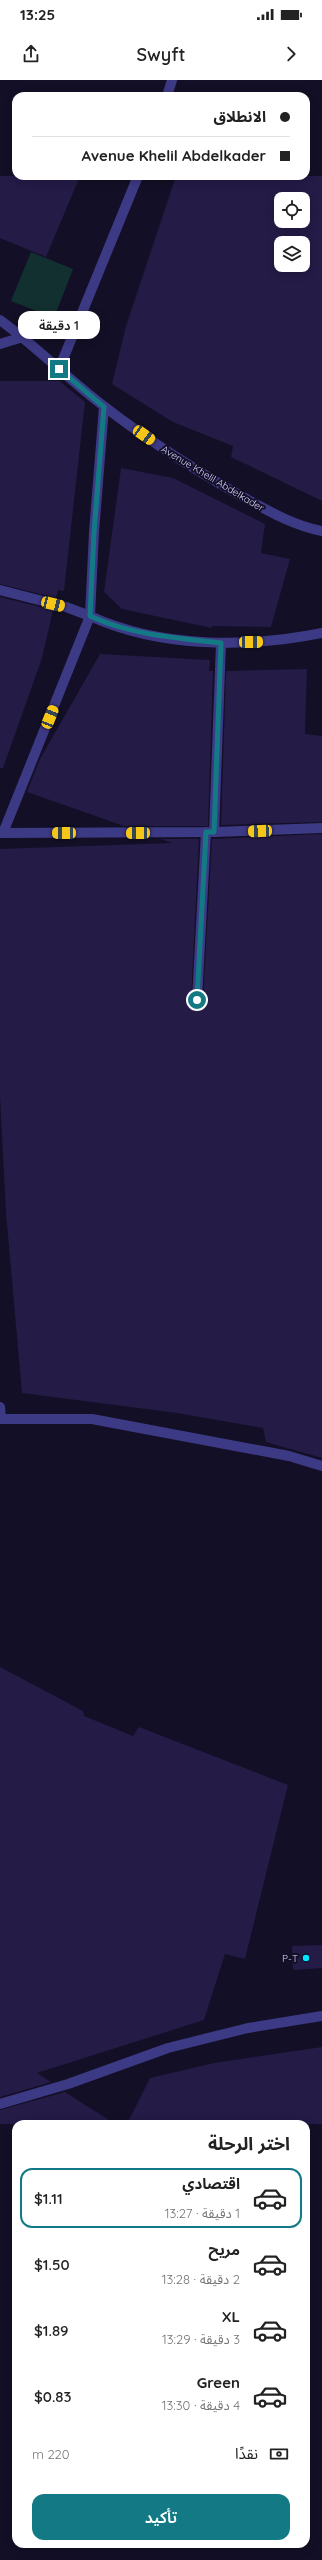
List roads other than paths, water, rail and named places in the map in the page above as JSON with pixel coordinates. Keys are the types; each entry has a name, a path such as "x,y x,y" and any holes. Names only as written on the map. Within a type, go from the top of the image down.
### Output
{"street":[{"path":"168,92 172,80"},
{"path":"59,369 136,180"},
{"name":"Avenue Khelil Abdelkader","path":"0,320 23,337 104,407 204,475 267,511 309,528 322,531"},
{"path":"0,344 23,337"},
{"path":"104,407 94,532 90,616 2,833 210,832 322,828"},
{"path":"309,528 322,539"},
{"path":"0,590 66,607 108,625 145,634 221,643 266,642 322,633"},
{"path":"197,1000 210,832 221,643"},
{"path":"0,1407 0,1419 92,1419 289,1456 322,1466"},
{"path":"0,2104 68,2084 168,2048 248,2028 322,2016"}],"place":[{"name":"P-T","path":"306,1958"}]}
